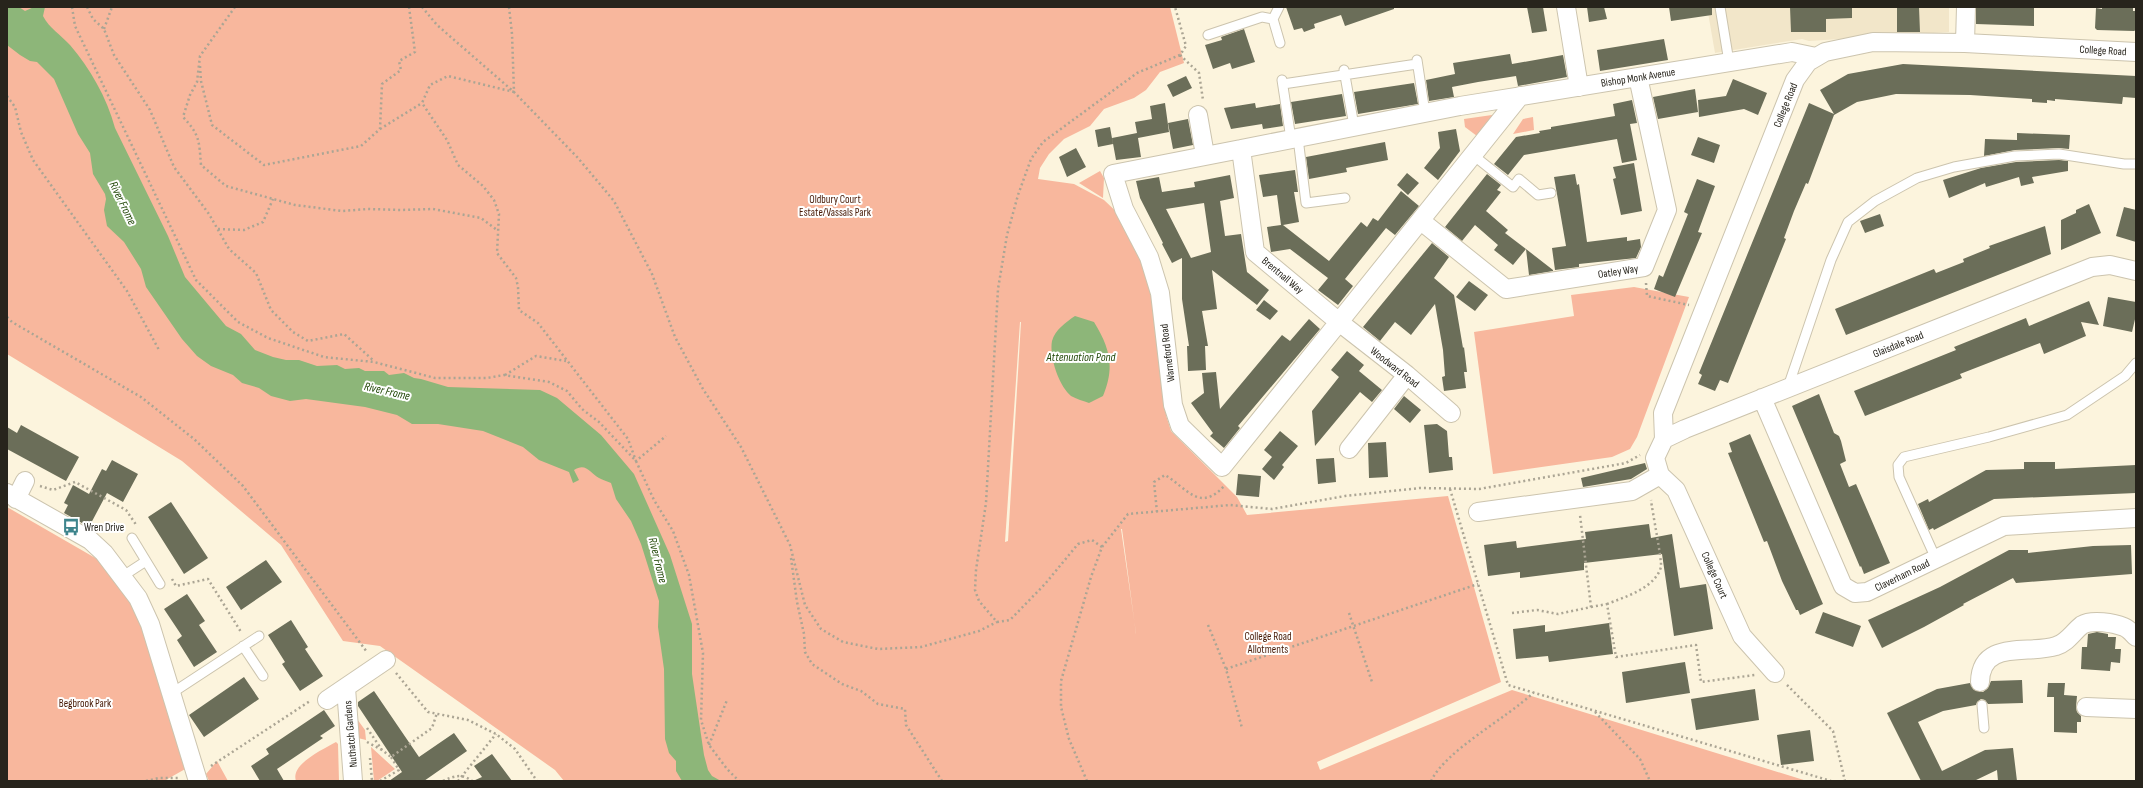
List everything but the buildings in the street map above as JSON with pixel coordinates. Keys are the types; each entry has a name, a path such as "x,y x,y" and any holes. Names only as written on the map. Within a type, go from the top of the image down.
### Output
{"street":[{"path":"1566,7 1579,87"},
{"path":"1965,43 1966,7"},
{"name":"College Road","path":"1664,439 1663,414 1795,80 1808,62 1825,52 1873,42 1965,43 2136,52"},
{"name":"Bishop Monk Avenue","path":"1425,113 1792,52 1816,57"},
{"name":"Oatley Way","path":"1421,220 1506,289 1644,267 1667,210 1638,77"},
{"path":"1339,322 1520,96"},
{"path":"1241,149 1425,113"},
{"path":"1198,115 1205,155"},
{"name":"Warneford Road","path":"1241,149 1113,174 1124,209 1149,256 1160,293 1174,405 1180,426 1222,467 1339,322"},
{"name":"Brentnall Way","path":"1241,149 1255,252 1339,322"},
{"name":"Glaisdale Road","path":"1664,439 1684,429 2092,266 2110,265 2136,271"},
{"name":"Woodward Road","path":"1339,322 1407,375 1451,413"},
{"path":"1349,449 1407,375"},
{"name":"Claverham Road","path":"1762,398 1843,586 1855,593 1867,592 2004,526 2136,518"},
{"path":"1478,512 1632,491 1654,478 1656,458 1664,439"},
{"name":"College Court","path":"1654,478 1676,490 1742,636 1775,673"},
{"path":"25,481 12,496 90,540 104,553 123,576 138,598 150,624 197,779"},
{"path":"1980,682 1980,673 1988,658 1998,653 2056,647 2088,623 2107,623 2124,627 2136,637"},
{"name":"Nuthatch Gardens","path":"320,699 346,688 382,663"},
{"name":"Nuthatch Gardens","path":"346,688 354,781"},
{"path":"2086,707 2136,709"}],"lane":[{"path":"1279,7 1273,19 1280,43"},
{"path":"1720,7 1729,62"},
{"path":"1208,35 1262,17 1273,19"},
{"path":"1345,198 1306,203 1283,82 1417,62 1425,113"},
{"path":"1345,72 1354,126"},
{"path":"1788,387 1831,260 1848,222 1875,201 1917,178 1954,167 2015,156 2058,154 2124,164 2136,164"},
{"path":"1473,155 1513,187 1519,179 1538,195 1551,193"},
{"path":"1936,559 1899,477 1898,465 1904,457 1989,437 2067,415 2125,376 2136,363"},
{"path":"132,538 160,584"},
{"path":"123,576 146,561"},
{"path":"172,693 259,636"},
{"path":"243,646 263,676"},
{"path":"1982,705 1984,728"}],"path":[{"path":"72,7 75,26 196,280 238,322 268,338 324,357 374,362 435,378 487,378 504,375 549,382 567,391 582,409 599,422 636,461"},
{"path":"87,7 93,19 104,28 114,55 150,110 174,167 209,214 229,249 256,273 271,310 293,332 308,341 344,334 374,362"},
{"path":"104,28 112,7"},
{"path":"235,7 200,56 197,82 190,95 183,117 192,126 199,139 201,165 226,186 296,205 342,211 368,209 433,209 480,218 498,230"},
{"path":"380,129 382,84 401,70 399,60 415,52 410,7"},
{"path":"422,7 437,25 514,92 578,158 614,201 652,274 675,337 703,389 741,447 790,545 805,604 820,629 843,642 878,649 921,647 978,631 997,622 1010,620 1045,584 1078,544 1092,540 1102,546"},
{"path":"509,7 512,34 514,92"},
{"path":"997,622 979,601 975,590 976,570 986,503 998,289 1007,235 1018,195 1031,159 1043,142 1137,73 1180,55 1186,46 1175,7"},
{"path":"200,56 200,81 212,125 264,165 361,146 380,129 422,103 430,85 448,76 514,92"},
{"path":"7,96 15,108 21,132 33,160 128,291 159,350"},
{"path":"422,103 446,140 458,165 483,186 494,200 499,214 496,253 516,278 519,310 538,323 628,439 636,461 654,500 673,531 690,576 703,653 701,720 709,745 727,769 739,781"},
{"path":"218,229 244,230 262,222 273,199"},
{"path":"1644,267 1647,296 1705,308"},
{"path":"7,317 12,322 141,397 194,439 243,486 382,663 428,712 468,720 496,734 515,749 537,781"},
{"path":"504,375 536,356 567,361"},
{"path":"636,461 666,436"},
{"path":"1087,781 1069,739 1061,707 1061,681 1091,577 1102,546 1128,514 1230,505 1272,509 1346,496 1420,488 1479,489 1626,463 1664,439"},
{"path":"1157,512 1154,482 1165,475 1187,493 1201,499 1216,496 1225,485"},
{"path":"1512,613 1537,610 1558,614 1607,604 1633,594 1653,579 1661,566 1654,478"},
{"path":"1450,489 1508,685 1831,781"},
{"path":"1578,498 1591,607"},
{"path":"790,545 797,602 804,634 805,652 812,664 842,684 861,691 878,704 905,709 906,725 942,781"},
{"path":"1226,669 1478,584"},
{"path":"1607,604 1616,657 1696,645 1701,682 1775,673 1833,731 1845,781"},
{"path":"1349,613 1372,682"},
{"path":"1208,625 1226,669 1242,728"},
{"path":"1431,781 1445,764 1470,740 1516,709 1534,693"},
{"path":"146,781 159,778 197,779 320,699"},
{"path":"709,745 727,700"},
{"path":"1595,711 1640,759 1650,781"},
{"path":"391,757 432,728 436,713"},
{"path":"363,722 382,750 391,757 401,771 380,781"},
{"path":"458,781 460,776 496,734"},
{"path":"443,781 456,775 472,781"}],"shaded area":[{"path":"1707,7 1949,7 1949,32 1809,41 1802,39 1715,53"}],"green space":[{"path":"7,7 1170,7 1184,63 1160,72 1146,90 1134,98 1104,109 1090,126 1064,139 1049,154 1040,168 1038,179 1074,184 1104,200 1123,218 1141,258 1154,308 1165,380 1166,415 1171,431 1237,497 1247,515 1448,496 1501,682 1317,762 1320,770 1512,690 1807,781 564,781 555,770 380,646 343,641 281,545 182,461 7,354","holes":["1020,322 1008,541 1005,542","1121,529 1122,529 1134,621"]},
{"path":"1492,115 1494,123 1481,139 1465,127 1464,119"},
{"path":"1533,117 1534,130 1513,134 1523,119"},
{"path":"1100,171 1104,178 1103,198 1079,183"},
{"path":"1634,287 1689,297 1637,437 1630,449 1612,457 1493,474 1474,332 1574,316 1571,295"},
{"name":"Begbrook Park","path":"7,507 104,563 136,610 187,768 164,781 7,781"},
{"path":"352,712 365,730 366,740 354,737"},
{"path":"336,742 338,744 339,781 296,781 298,769 303,763 316,753"},
{"path":"371,747 395,769 377,781 374,781"},
{"path":"217,761 228,781 209,781 206,774"}],"water":[{"name":"River Frome","path":"7,7 19,7 25,11 34,7 45,7 43,16 52,28 70,45 84,63 103,95 115,128 168,236 185,277 226,326 241,334 255,350 273,357 286,360 299,360 317,366 337,365 345,369 359,368 365,371 384,371 389,375 404,373 414,378 448,387 540,390 557,398 601,435 634,474 670,555 692,624 692,674 704,755 708,770 712,776 721,781 682,781 676,771 676,761 669,753 665,739 664,669 658,627 659,601 641,544 631,521 616,499 611,483 600,479 588,469 582,467 574,470 579,480 573,483 569,472 539,460 523,447 483,431 438,424 412,424 397,415 365,407 306,399 290,401 271,396 259,388 242,383 233,375 211,366 197,356 182,339 146,287 141,269 124,242 107,226 104,210 106,199 105,194 93,174 90,153 78,134 54,79 37,62 30,61 7,45"},
{"name":"Attenuation Pond","path":"1075,316 1094,322 1104,340 1109,358 1109,376 1103,396 1089,403 1071,396 1067,391 1056,371 1052,355 1051,348 1053,337 1058,330"}],"place":[{"name":"Wren Drive","path":"71,527"}],"park label":[{"name":"Oldbury Court Estate/Vassals Park","path":"835,205"},
{"name":"College Road Allotments","path":"1268,642"}]}
